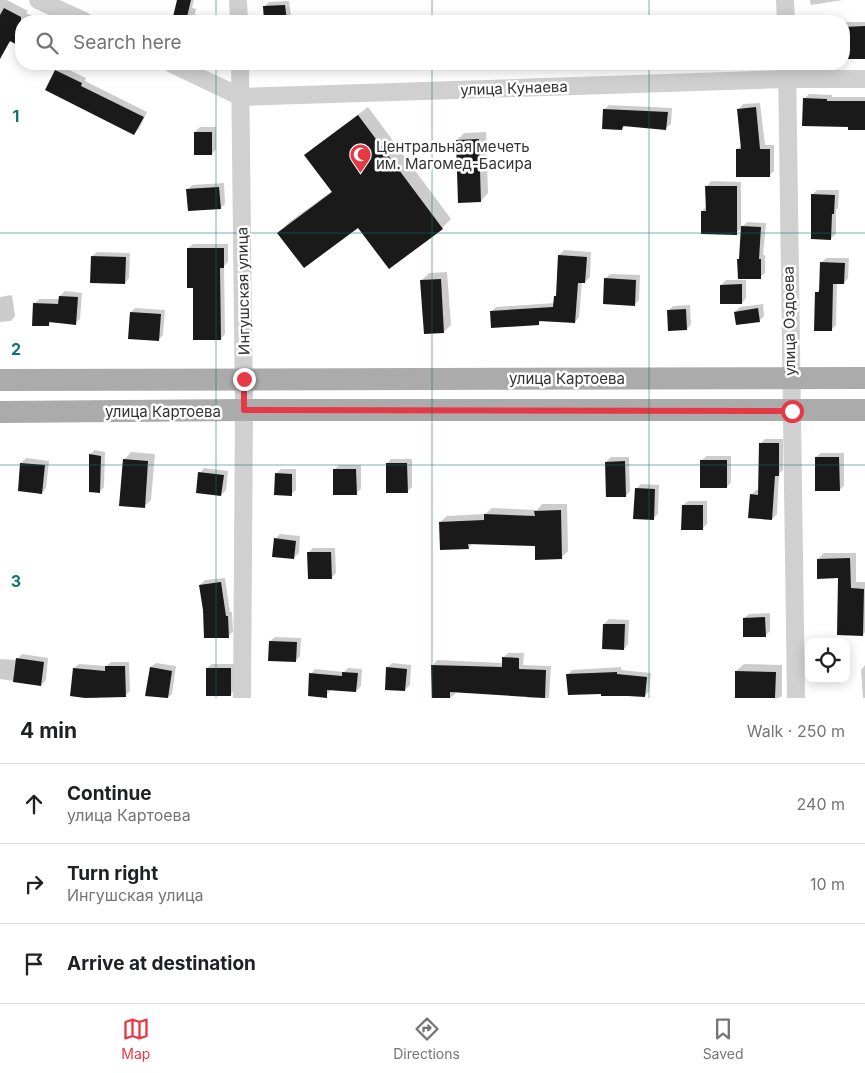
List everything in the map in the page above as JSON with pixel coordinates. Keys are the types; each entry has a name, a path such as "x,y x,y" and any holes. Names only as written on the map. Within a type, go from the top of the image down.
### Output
{"main road":[{"name":"улица Картоева","path":"0,380 865,378"},
{"name":"улица Картоева","path":"0,412 865,410"}],"street":[{"path":"38,0 71,15"},
{"path":"238,0 239,15"},
{"path":"785,0 786,15"},
{"name":"улица Кунаева","path":"185,70 241,97 787,71 865,79"},
{"name":"Ингушская улица","path":"240,70 244,379 242,698"},
{"name":"улица Оздоева","path":"787,71 796,698"}],"building":[{"path":"177,0 191,0 187,15 173,15"},
{"path":"285,5 286,15 264,15 263,6"},
{"path":"4,8 17,15 15,15 15,44 10,41 0,59 0,15"},
{"path":"865,26 865,59 850,59 850,27"},
{"path":"55,70 82,83 81,86 144,117 134,135 45,90"},
{"path":"803,98 827,99 827,101 865,101 865,130 848,130 848,127 802,126"},
{"path":"756,107 760,149 770,149 770,177 736,177 736,149 741,149 737,109"},
{"path":"603,109 668,112 666,130 623,126 622,130 602,129"},
{"name":"Центральная мечеть им. Магомед-Басира","path":"358,115 443,229 389,269 358,228 304,268 277,233 332,192 304,155"},
{"path":"194,132 212,132 212,155 194,155"},
{"path":"479,139 481,202 458,203 456,140"},
{"path":"705,186 737,186 737,235 701,234 701,211 706,211"},
{"path":"219,187 221,209 188,211 186,189"},
{"path":"811,194 835,195 831,240 811,239"},
{"path":"741,226 761,227 759,259 761,259 761,279 738,279 737,259 739,259"},
{"path":"187,248 224,248 224,268 220,268 221,340 193,340 193,288 187,288"},
{"path":"558,255 587,257 585,283 578,283 575,323 539,321 539,325 491,328 490,311 553,307 554,296 556,296"},
{"path":"91,256 126,257 125,284 90,283"},
{"path":"820,262 845,263 844,284 833,284 832,331 814,331 815,292 819,292"},
{"path":"604,278 636,280 635,306 603,304"},
{"path":"441,279 444,333 424,334 420,280"},
{"path":"742,284 742,304 720,304 720,285"},
{"path":"59,296 78,297 76,325 49,322 49,326 32,326 33,303 58,304"},
{"path":"758,308 760,322 736,325 734,312"},
{"path":"686,309 687,330 668,331 667,310"},
{"path":"130,312 161,314 159,341 128,339"},
{"path":"759,443 779,443 779,476 775,476 772,520 748,518 750,494 758,495"},
{"path":"89,454 101,456 100,493 89,492"},
{"path":"815,457 839,457 840,491 815,491"},
{"path":"123,459 148,461 145,508 119,506"},
{"path":"700,460 727,460 727,488 700,488"},
{"path":"625,461 626,497 606,497 605,462"},
{"path":"20,463 45,465 42,494 18,491"},
{"path":"386,463 407,463 408,493 386,493"},
{"path":"333,469 356,469 357,495 333,495"},
{"path":"198,472 224,475 221,496 196,493"},
{"path":"275,473 292,474 292,496 274,495"},
{"path":"635,488 655,489 654,520 633,519"},
{"path":"682,505 703,505 703,530 681,530"},
{"path":"561,510 562,559 535,560 535,546 468,544 469,549 440,550 439,522 484,520 484,514 535,516 534,511"},
{"path":"274,538 296,541 294,559 272,557"},
{"path":"307,552 331,552 332,579 308,579"},
{"path":"850,558 851,588 864,589 863,636 837,635 838,578 817,579 817,559"},
{"path":"221,582 226,616 228,616 229,638 204,638 203,610 199,585"},
{"path":"765,617 766,637 743,637 743,618"},
{"path":"603,624 625,624 624,650 602,649"},
{"path":"269,641 297,642 296,662 268,661"},
{"path":"502,657 519,658 519,669 546,670 545,698 450,692 450,698 432,698 431,665 502,667"},
{"path":"16,658 44,662 41,686 13,682"},
{"path":"105,666 125,666 126,697 85,698 70,696 73,668 105,671"},
{"path":"150,667 172,671 168,698 145,696"},
{"path":"386,667 407,669 405,691 385,690"},
{"path":"206,668 231,668 231,696 206,696"},
{"path":"735,671 776,672 775,698 735,698"},
{"path":"342,672 358,673 356,692 327,690 327,698 308,696 309,673 342,676"},
{"path":"617,672 617,674 647,677 645,697 601,696 601,694 568,695 566,674"}],"place":[{"name":"Центральная мечеть им. Магомед-Басира","path":"360,174"}],"route":[{"path":"244,379 244,410 792,411"}]}
